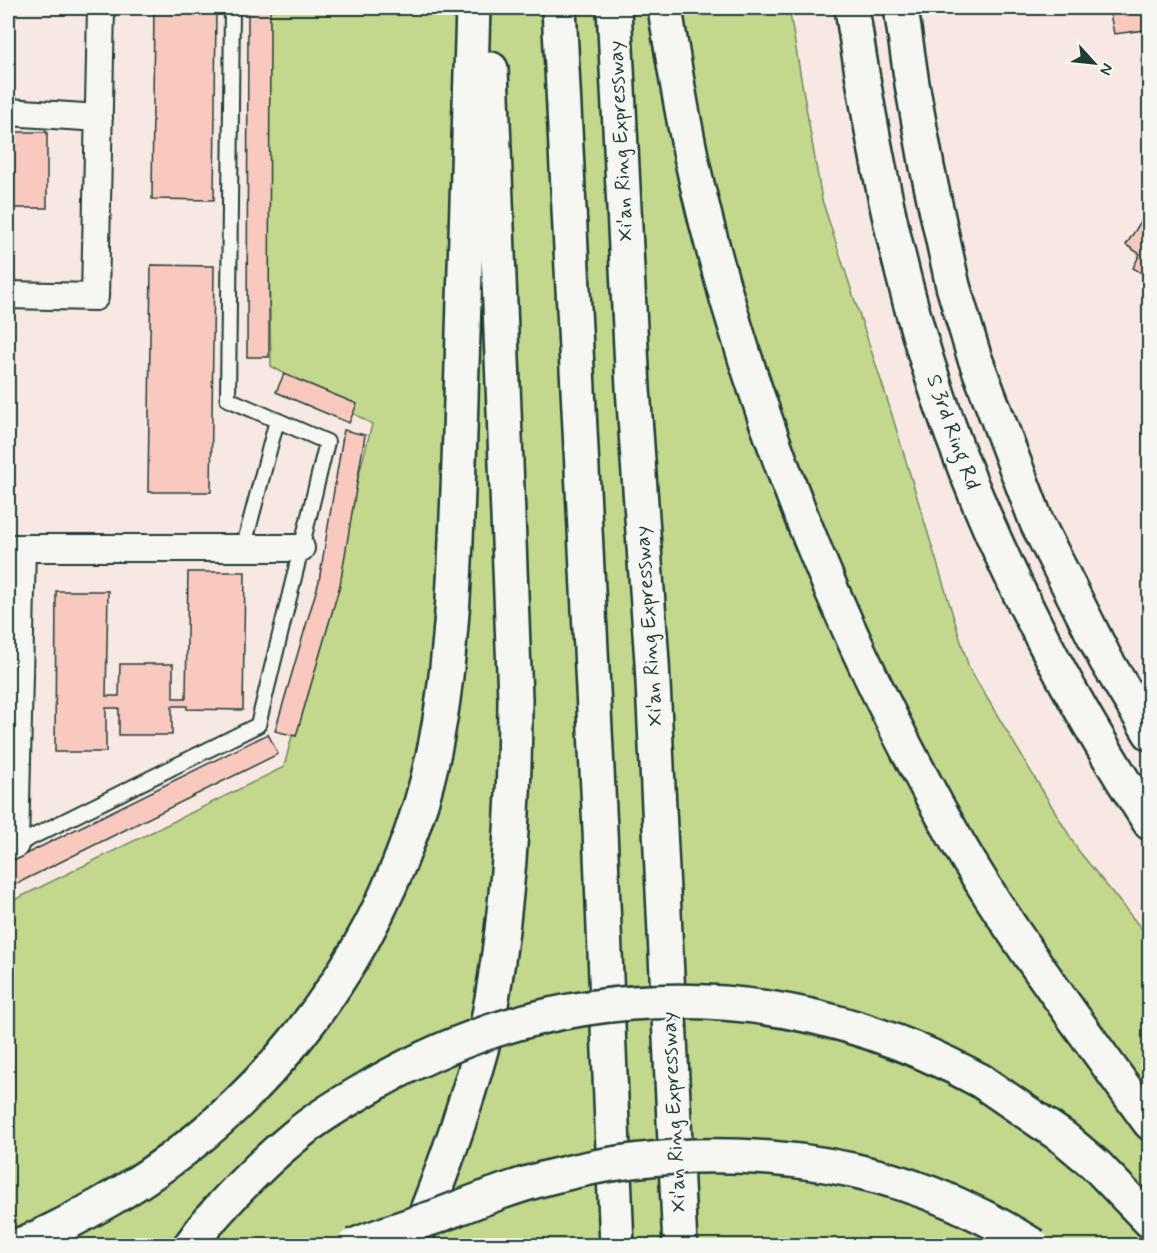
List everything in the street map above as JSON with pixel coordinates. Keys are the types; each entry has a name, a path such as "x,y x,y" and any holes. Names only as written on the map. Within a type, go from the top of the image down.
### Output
{"highway":[{"path":"17,1245 35,1239 124,1191 197,1140 255,1086 293,1045 350,964 379,910 403,856 422,801 434,749 444,698 450,638 459,476 463,282 473,8"},
{"path":"412,1245 439,1180 486,1028 502,938 512,831 515,699 488,8"},
{"path":"560,8 601,842 617,1245"},
{"name":"Xi'an Ring Expressway","path":"614,8 633,388 652,662 680,1245"},
{"path":"665,8 698,184 724,284 751,376 827,576 913,761 958,843 1000,912 1063,1006 1149,1123"},
{"name":"S 3rd Ring Rd","path":"852,8 868,110 901,267 927,359 951,429 984,515 1023,601 1069,690 1149,823"},
{"path":"901,8 927,167 953,286 974,356 1037,523 1106,660 1149,733"},
{"path":"199,1234 237,1190 281,1148 322,1115 419,1059 468,1038 514,1024 558,1014 665,1000 696,1000 760,1006 837,1022 888,1038 933,1057 981,1081 1064,1138 1096,1165 1149,1221"},
{"path":"353,1245 517,1187 555,1176 646,1158 720,1156 795,1160 870,1176 945,1200 978,1214 1034,1245"}],"street":[{"path":"8,295 95,297 101,8"},
{"path":"8,112 99,118"},
{"path":"11,847 15,548 301,548"}],"lane":[{"path":"11,847 258,725 327,442 228,399 232,8"},
{"path":"243,549 277,420"}],"green space":[{"path":"264,8 789,8 822,200 888,402 969,668 1078,850 1149,938 1149,1245 8,1246 8,903 284,767 372,424 271,366"}],"building":[{"path":"154,8 216,8 214,200 152,199"},
{"path":"248,8 270,8 269,357 247,357"},
{"path":"1067,8 1103,8 1068,13"},
{"path":"1109,8 1150,8 1150,21 1144,22 1145,30 1114,34"},
{"path":"8,132 47,132 47,208 8,208"},
{"path":"1150,207 1150,278 1133,268 1140,254 1126,245"},
{"path":"151,265 214,266 211,492 148,492"},
{"path":"284,374 357,404 349,423 276,392"},
{"path":"344,430 365,435 340,585 296,736 275,731 319,581"},
{"path":"188,572 245,572 243,710 187,709 187,706 172,706 172,735 119,735 119,708 106,708 106,752 55,752 56,591 108,591 106,696 119,696 120,664 173,664 173,698 186,698"},
{"path":"268,734 278,754 8,888 8,863"}]}
